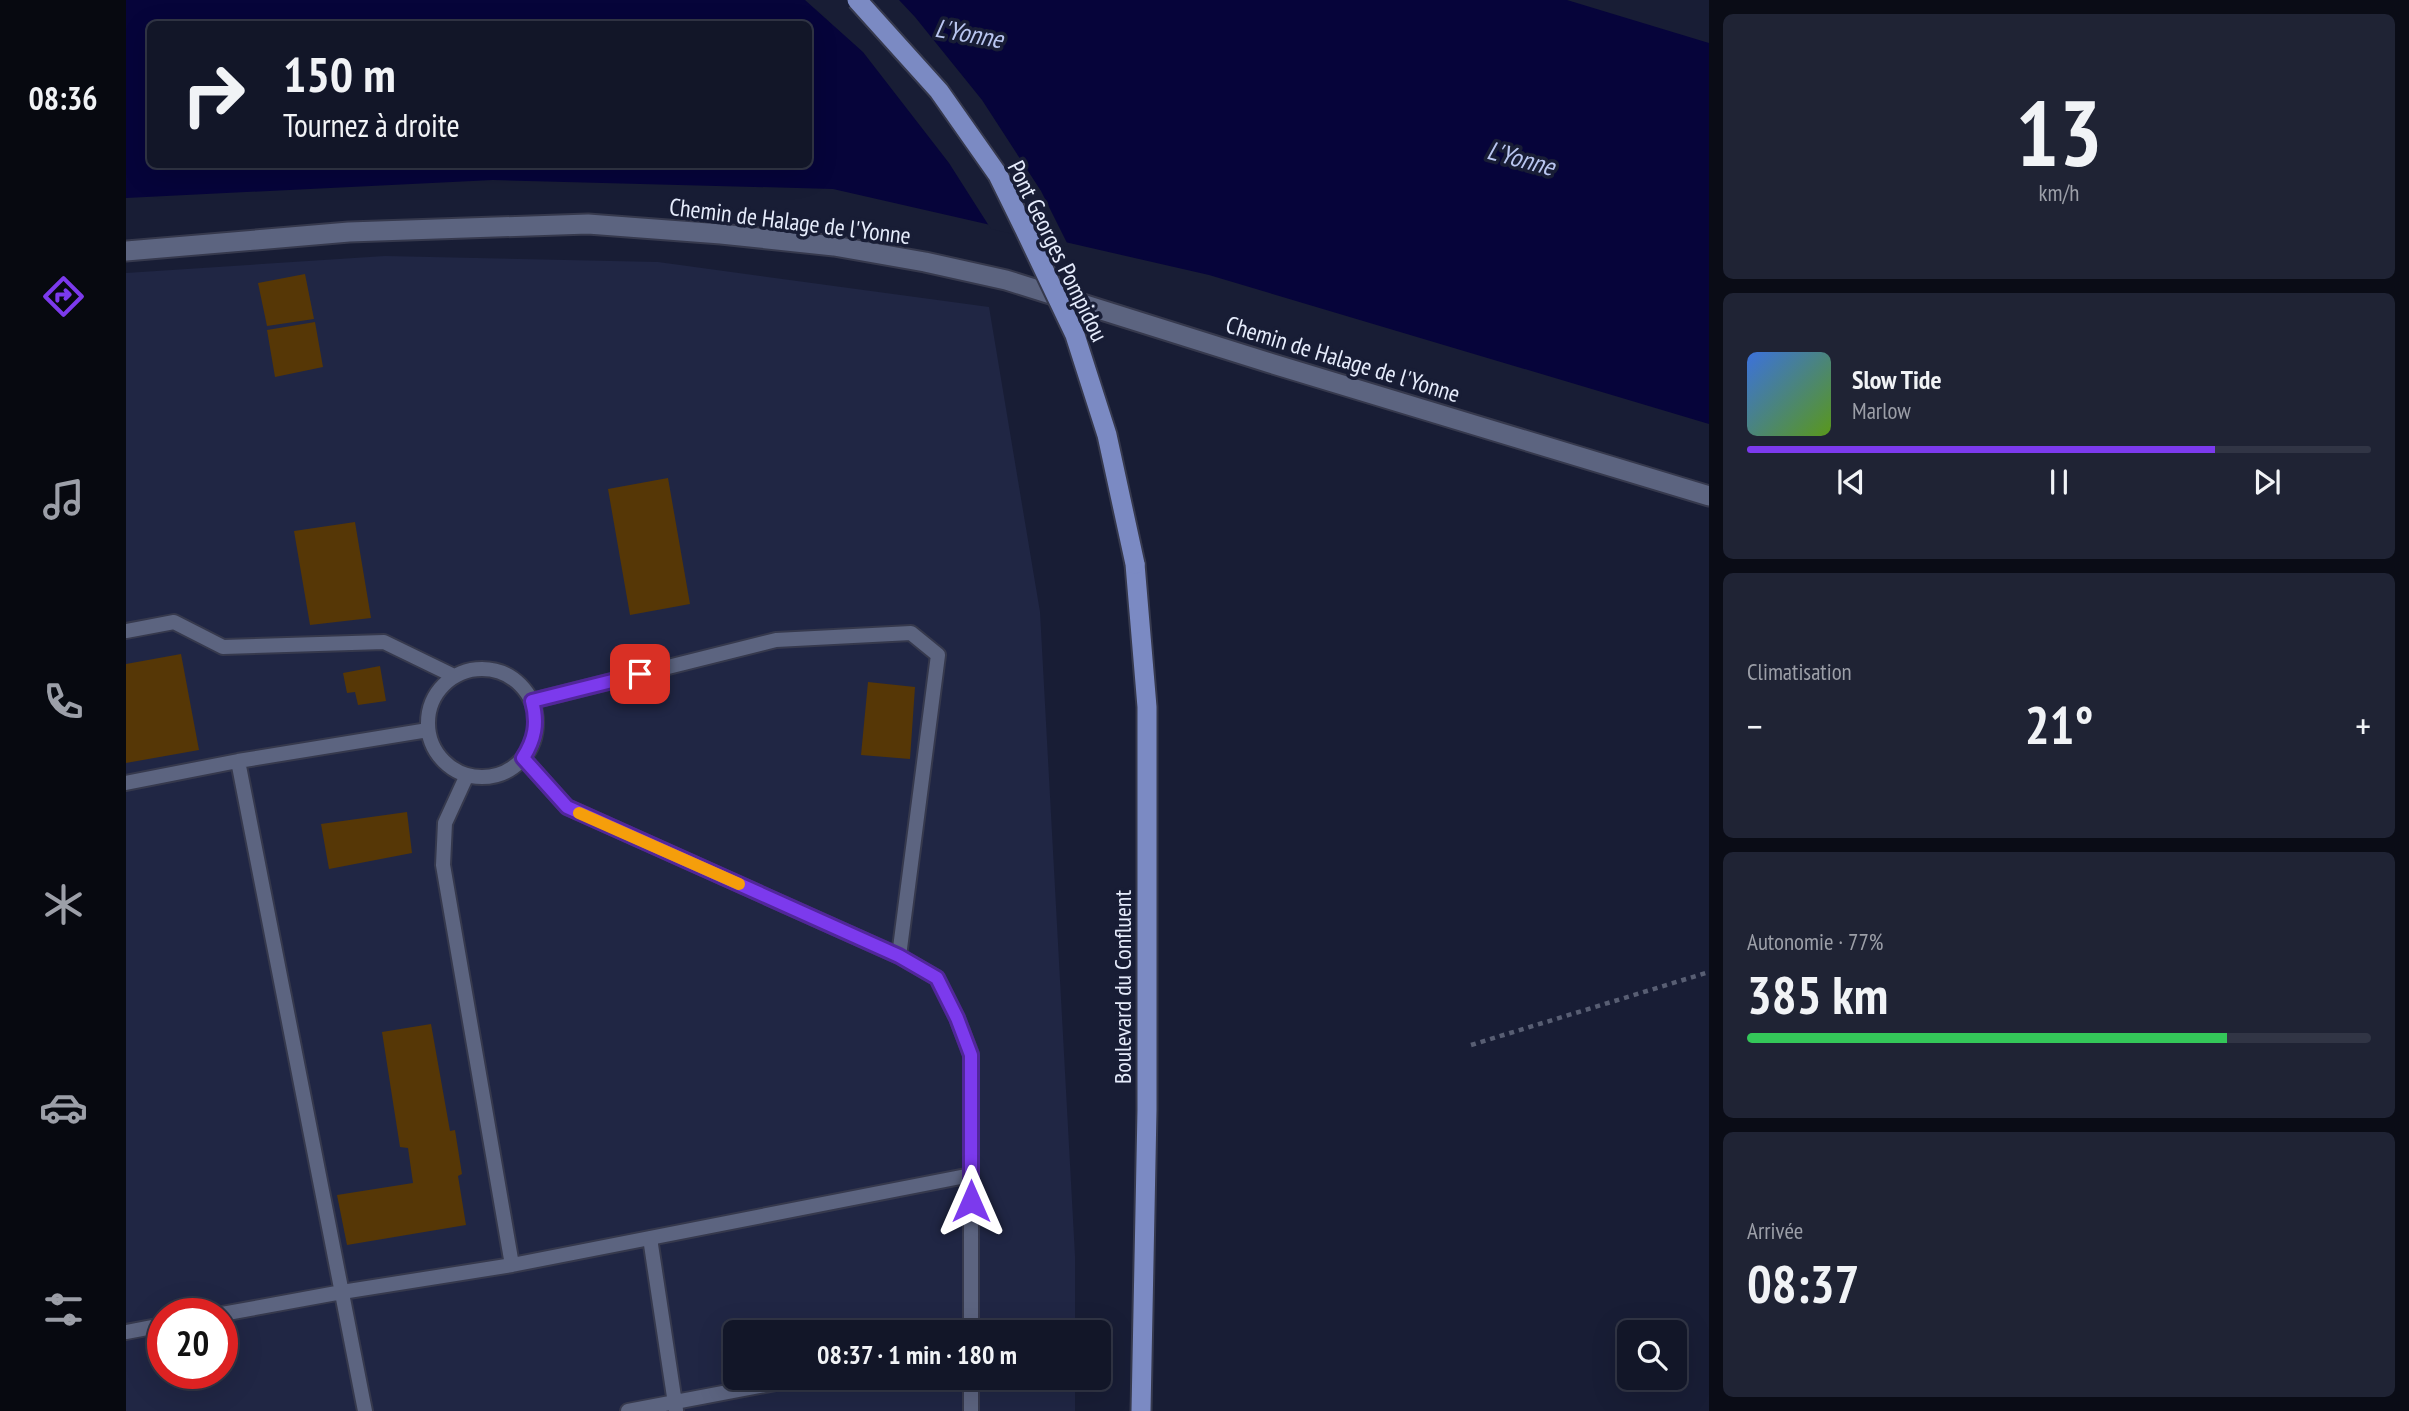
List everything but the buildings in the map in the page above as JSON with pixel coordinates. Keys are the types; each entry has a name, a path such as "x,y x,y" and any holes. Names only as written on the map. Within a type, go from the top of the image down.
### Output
{"main road":[{"name":"Pont Georges Pompidou","path":"857,0 940,91 998,174 1076,335 1107,435 1135,564"},
{"name":"Boulevard du Confluent","path":"1135,564 1147,707 1147,1110 1141,1411"}],"street":[{"name":"Chemin de Halage de l'Yonne","path":"126,251 349,232 588,224 834,246 1006,280 1709,496"}],"lane":[{"path":"126,631 174,622 223,647 384,642 454,676"},
{"path":"532,701 776,640 911,633 938,655 899,956"},
{"path":"477,669 499,671 524,688 532,701 536,715 531,745 523,758 511,769 497,775 467,775 453,769 441,759 433,746 428,730 428,714 433,699 442,686 454,676 477,669"},
{"path":"126,783 238,761 428,730"},
{"path":"523,758 567,807 899,956 937,978 957,1018 971,1055 971,1320"},
{"path":"238,761 365,1411"},
{"path":"467,775 445,823 443,865 512,1265"},
{"path":"238,1311 512,1265 971,1175"},
{"path":"650,1238 676,1407"},
{"path":"126,1332 147,1328"},
{"path":"628,1411 676,1407 750,1390"},
{"path":"971,1390 971,1411"}],"path":[{"path":"1471,1045 1709,972"}],"shaded area":[{"path":"385,256 658,262 989,307 1040,612 1075,1256 1075,1320 723,1320 723,1390 1075,1390 1075,1411 126,1411 126,273"}],"water":[{"name":"L'Yonne","path":"126,0 1567,0 1709,43 1709,424 1209,275 833,189 493,180 126,198"}],"pier":[{"path":"805,0 899,0 982,100 1041,191 1069,247 991,229 949,163 863,52"}],"slow traffic":[{"path":"579,813 739,884"}],"route":[{"path":"640,674 532,701 536,715 535,731 523,758 567,807 899,956 937,978 957,1018 971,1055 971,1201"}]}
